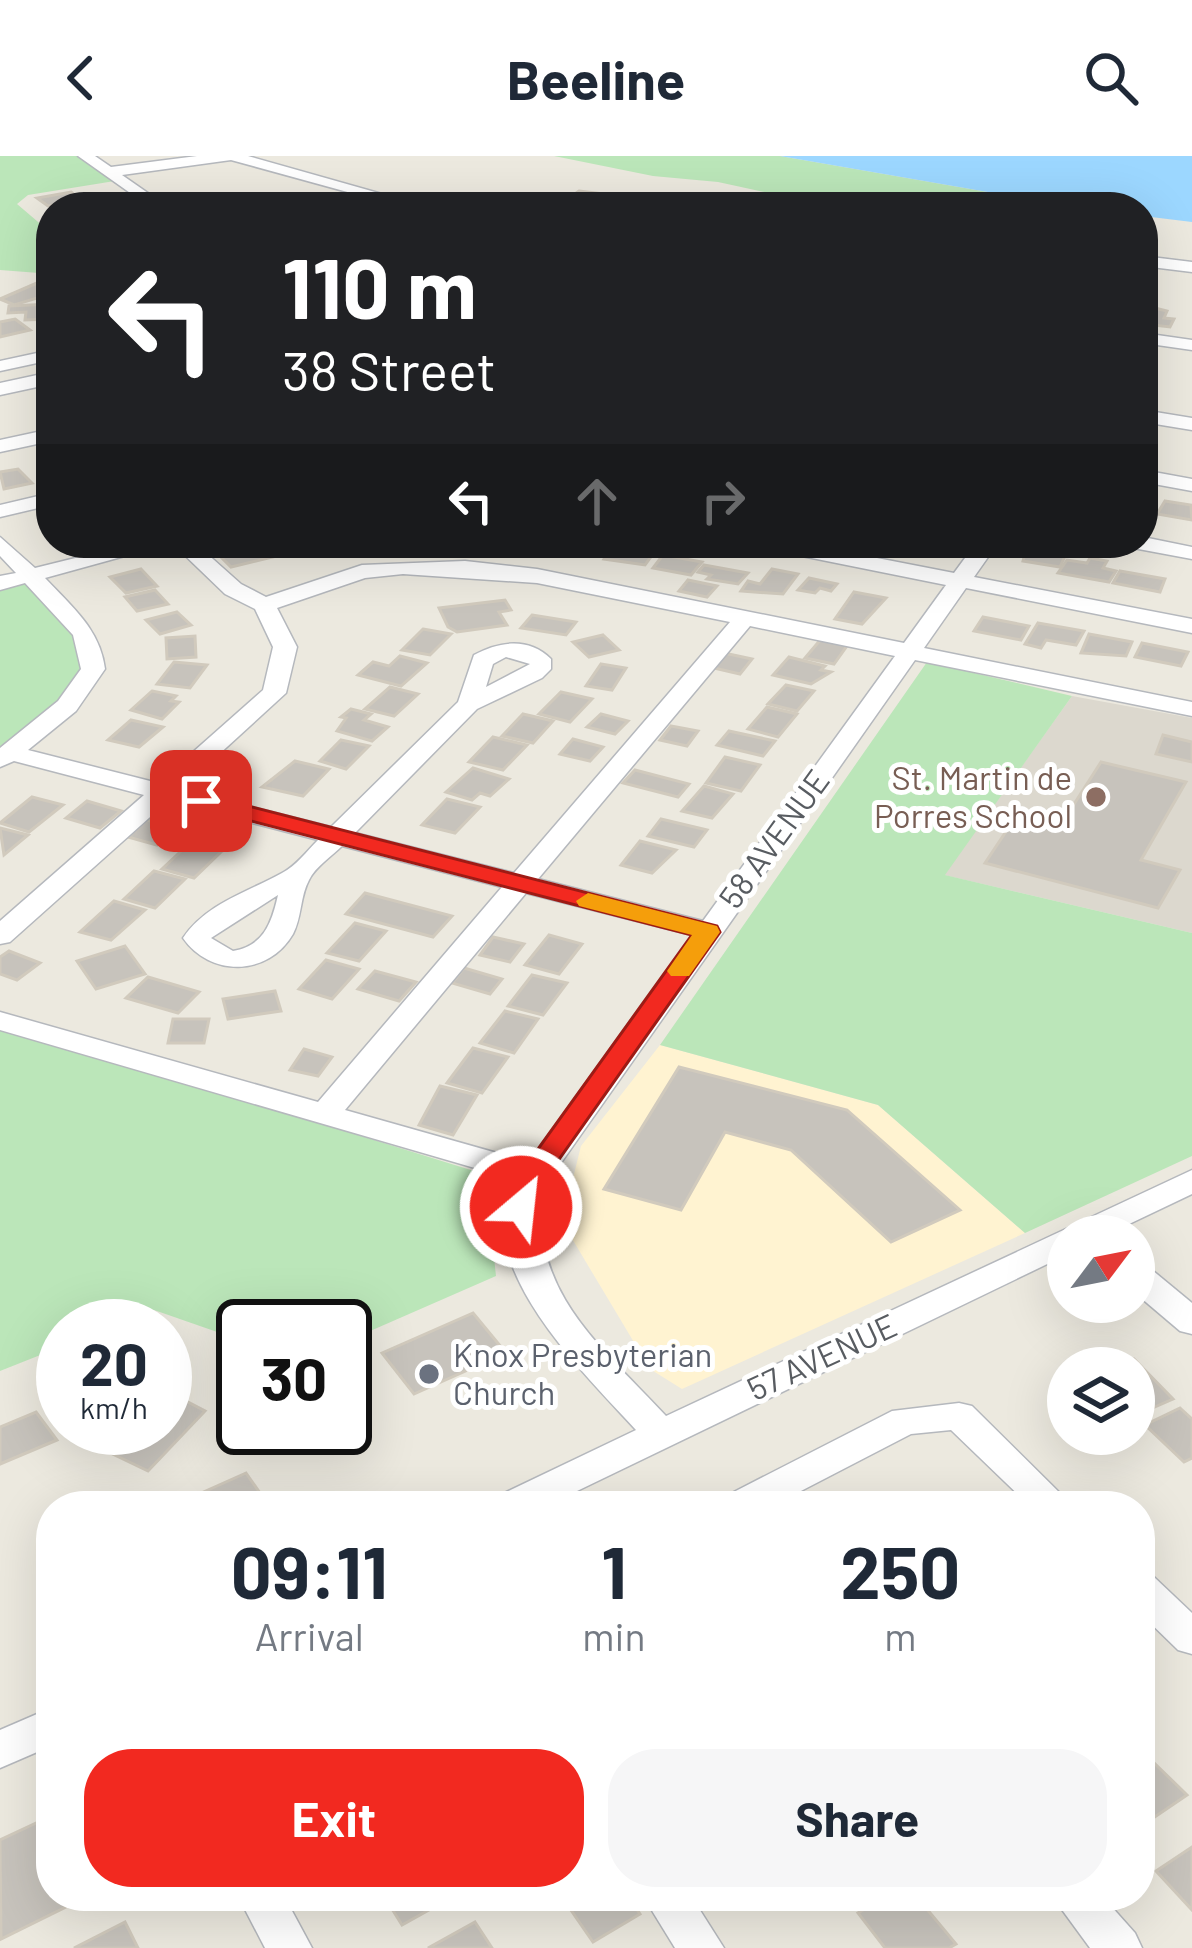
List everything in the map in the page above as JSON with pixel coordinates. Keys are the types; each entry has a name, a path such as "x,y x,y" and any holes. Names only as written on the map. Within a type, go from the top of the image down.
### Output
{"street":[{"path":"85,156 138,192"},
{"path":"109,172 231,156 364,192"},
{"path":"1158,263 1192,267"},
{"path":"1158,340 1192,345"},
{"path":"0,366 36,358"},
{"path":"0,388 36,381"},
{"path":"1158,400 1192,406"},
{"path":"1158,418 1192,424"},
{"path":"0,446 36,438"},
{"path":"1158,479 1192,485"},
{"path":"0,511 36,503"},
{"path":"0,543 82,631 90,644 93,669 67,706 5,756"},
{"path":"1158,546 1192,553"},
{"path":"0,583 101,558"},
{"path":"0,936 274,693 285,647 264,605 233,589 199,558"},
{"path":"845,558 1192,626"},
{"name":"58 AVENUE","path":"662,1434 554,1311 524,1259 518,1233 521,1207 534,1174 976,558"},
{"path":"264,605 362,572 465,568 537,577 1192,710"},
{"path":"326,1112 746,618"},
{"path":"296,877 469,704"},
{"path":"5,756 164,792 708,932"},
{"path":"0,1021 534,1174"},
{"name":"57 AVENUE","path":"1123,1215 1192,1181"},
{"name":"57 AVENUE","path":"542,1491 1047,1252"},
{"path":"1155,1291 1192,1322"},
{"path":"768,1491 905,1420 959,1416 1038,1491"},
{"path":"1155,1602 1192,1637"},
{"path":"0,1750 36,1733"},
{"path":"268,1911 289,1948"},
{"path":"675,1911 701,1948"},
{"path":"1087,1911 1119,1948"}],"shaded area":[{"name":"St. Martin de Porres School","path":"1072,696 1192,718 1192,933 944,875"},
{"path":"660,1045 878,1105 1025,1233 682,1389 650,1369 562,1222 581,1146"}],"green space":[{"path":"0,156 85,156 121,180 28,195 17,204 36,220 36,273 0,270"},
{"path":"554,156 780,156 988,192 764,192"},
{"path":"31,575 82,631 93,669 0,760 0,583"},
{"path":"927,662 1072,696 945,875 1192,933 1192,1156 1064,1215 1047,1215 1047,1223 1025,1233 878,1105 660,1045"},
{"path":"0,1024 503,1180 488,1201 496,1276 372,1330 372,1299 216,1299 216,1332 192,1323 192,1299 36,1299 36,1357 0,1371"}],"water":[{"path":"780,156 1192,156 1192,222 1158,218 1158,192 988,192"}],"building":[{"path":"36,283 36,298 14,305 0,299"},
{"path":"36,305 36,320 25,320 26,312 8,313 9,306"},
{"path":"1158,309 1167,311 1164,318 1174,319 1170,327 1158,326"},
{"path":"15,319 30,330 0,337 0,322"},
{"path":"18,469 32,483 4,489 0,472"},
{"path":"1165,501 1191,505 1192,520 1158,514"},
{"path":"222,558 269,558 231,567"},
{"path":"605,558 650,558 645,565"},
{"path":"661,558 702,562 691,575 653,568"},
{"path":"1024,558 1064,558 1060,567"},
{"path":"1090,558 1107,561 1103,568 1116,571 1109,582 1058,573 1067,560 1087,563"},
{"path":"704,565 748,573 738,584 707,579 711,575 698,572"},
{"path":"141,569 157,586 126,593 110,577"},
{"path":"772,569 798,574 783,594 741,591 748,581 760,584"},
{"path":"1120,571 1165,579 1160,592 1113,583"},
{"path":"809,578 837,584 831,591 798,590"},
{"path":"688,580 717,586 707,597 679,591"},
{"path":"155,590 168,604 137,611 125,597"},
{"path":"854,592 886,598 862,624 835,619"},
{"path":"505,600 511,610 499,612 507,625 457,632 448,627 439,608"},
{"path":"177,612 191,625 160,634 146,620"},
{"path":"532,615 576,622 566,635 521,628"},
{"path":"983,617 1029,626 1021,640 974,631"},
{"path":"1038,623 1084,631 1076,645 1046,640 1041,648 1025,644"},
{"path":"423,629 451,634 430,655 402,650"},
{"path":"1089,634 1132,642 1126,656 1081,653"},
{"path":"603,635 619,650 589,657 573,642"},
{"path":"195,636 196,657 167,659 166,638"},
{"path":"822,638 849,643 834,664 805,658"},
{"path":"1142,643 1188,652 1181,666 1135,657"},
{"path":"724,653 752,659 740,674 714,668"},
{"path":"400,656 427,663 401,686 358,675 373,662 389,666"},
{"path":"789,657 825,666 821,670 831,672 811,684 773,675"},
{"path":"174,662 207,665 190,688 157,684"},
{"path":"601,664 626,668 612,690 586,686"},
{"path":"786,685 814,691 797,711 768,704"},
{"path":"390,687 418,694 394,716 365,709"},
{"path":"152,691 176,696 171,701 179,702 162,719 131,710"},
{"path":"561,692 592,699 570,722 539,714"},
{"path":"767,707 797,714 778,737 748,729"},
{"path":"351,709 371,714 364,720 388,727 372,741 337,731 346,718 341,717"},
{"path":"523,714 553,721 533,743 502,736"},
{"path":"601,714 628,721 615,734 587,727"},
{"path":"131,720 163,727 139,747 108,740"},
{"path":"671,726 698,731 687,746 660,740"},
{"path":"729,731 775,741 763,756 717,745"},
{"path":"1163,735 1192,742 1192,762 1156,754"},
{"path":"493,737 527,745 503,770 469,762"},
{"path":"573,739 603,747 590,761 560,754"},
{"path":"341,740 369,746 346,769 320,761"},
{"path":"725,757 760,765 741,791 706,783"},
{"path":"295,761 329,769 303,796 262,787"},
{"path":"1101,762 1186,782 1141,860 1180,870 1158,908 985,863 1017,815 1060,826"},
{"path":"473,768 509,779 490,796 480,793 472,800 446,792"},
{"path":"635,770 689,784 678,797 623,783"},
{"path":"704,786 733,794 712,818 682,811"},
{"path":"32,797 63,805 29,832 0,823"},
{"path":"447,799 480,807 455,833 422,825"},
{"path":"87,801 121,811 100,828 66,818"},
{"path":"661,819 707,830 694,847 648,836"},
{"path":"147,820 176,828 157,845 128,837"},
{"path":"0,828 28,835 4,855"},
{"path":"192,841 224,849 194,878 162,869"},
{"path":"640,841 676,850 652,873 621,865"},
{"path":"154,871 185,879 155,908 124,899"},
{"path":"365,893 452,916 433,937 346,914"},
{"path":"114,901 145,910 111,940 80,932"},
{"path":"355,923 386,931 359,961 327,953"},
{"path":"549,935 582,944 559,974 525,965"},
{"path":"493,937 524,944 510,962 480,955"},
{"path":"125,946 145,974 96,989 77,961"},
{"path":"9,951 40,963 17,980 0,974 0,957"},
{"path":"326,960 359,969 332,999 299,989"},
{"path":"464,968 502,979 490,994 452,983"},
{"path":"375,971 416,982 399,1001 358,989"},
{"path":"532,975 567,983 543,1015 508,1006"},
{"path":"148,977 199,992 178,1013 126,998"},
{"path":"275,991 281,1011 228,1019 223,999"},
{"path":"505,1011 538,1019 514,1053 480,1043"},
{"path":"173,1019 209,1019 204,1043 168,1043"},
{"path":"473,1048 508,1057 482,1093 447,1083"},
{"path":"304,1049 332,1057 318,1076 290,1070"},
{"path":"679,1067 847,1110 960,1210 891,1242 791,1150 725,1132 681,1210 604,1189"},
{"path":"440,1086 477,1095 453,1135 419,1125"},
{"name":"Knox Presbyterian Church","path":"473,1313 506,1353 414,1394 382,1353"},
{"path":"1155,1381 1173,1399 1155,1407"},
{"path":"192,1404 205,1411 192,1425"},
{"path":"1180,1408 1192,1419 1192,1458 1184,1462 1155,1434 1155,1420"},
{"path":"36,1412 36,1449 0,1464 0,1427"},
{"path":"115,1455 163,1455 148,1471"},
{"path":"246,1473 259,1491 206,1491"},
{"path":"1155,1764 1187,1795 1155,1817"},
{"path":"36,1823 36,1911 58,1911 1,1939 0,1840"},
{"path":"1192,1847 1192,1910 1156,1871"},
{"path":"393,1911 427,1911 402,1925"},
{"path":"572,1911 640,1914 593,1942"},
{"path":"928,1911 956,1944 885,1948 858,1913"},
{"path":"125,1922 138,1948 74,1948"},
{"path":"475,1922 492,1948 428,1948"}],"slow traffic":[{"path":"588,901 708,932 680,971"}],"place":[{"name":"St. Martin de Porres School","path":"1096,797"},
{"name":"Knox Presbyterian Church","path":"429,1374"}],"route":[{"path":"201,801 708,932 534,1174 521,1207"}]}
